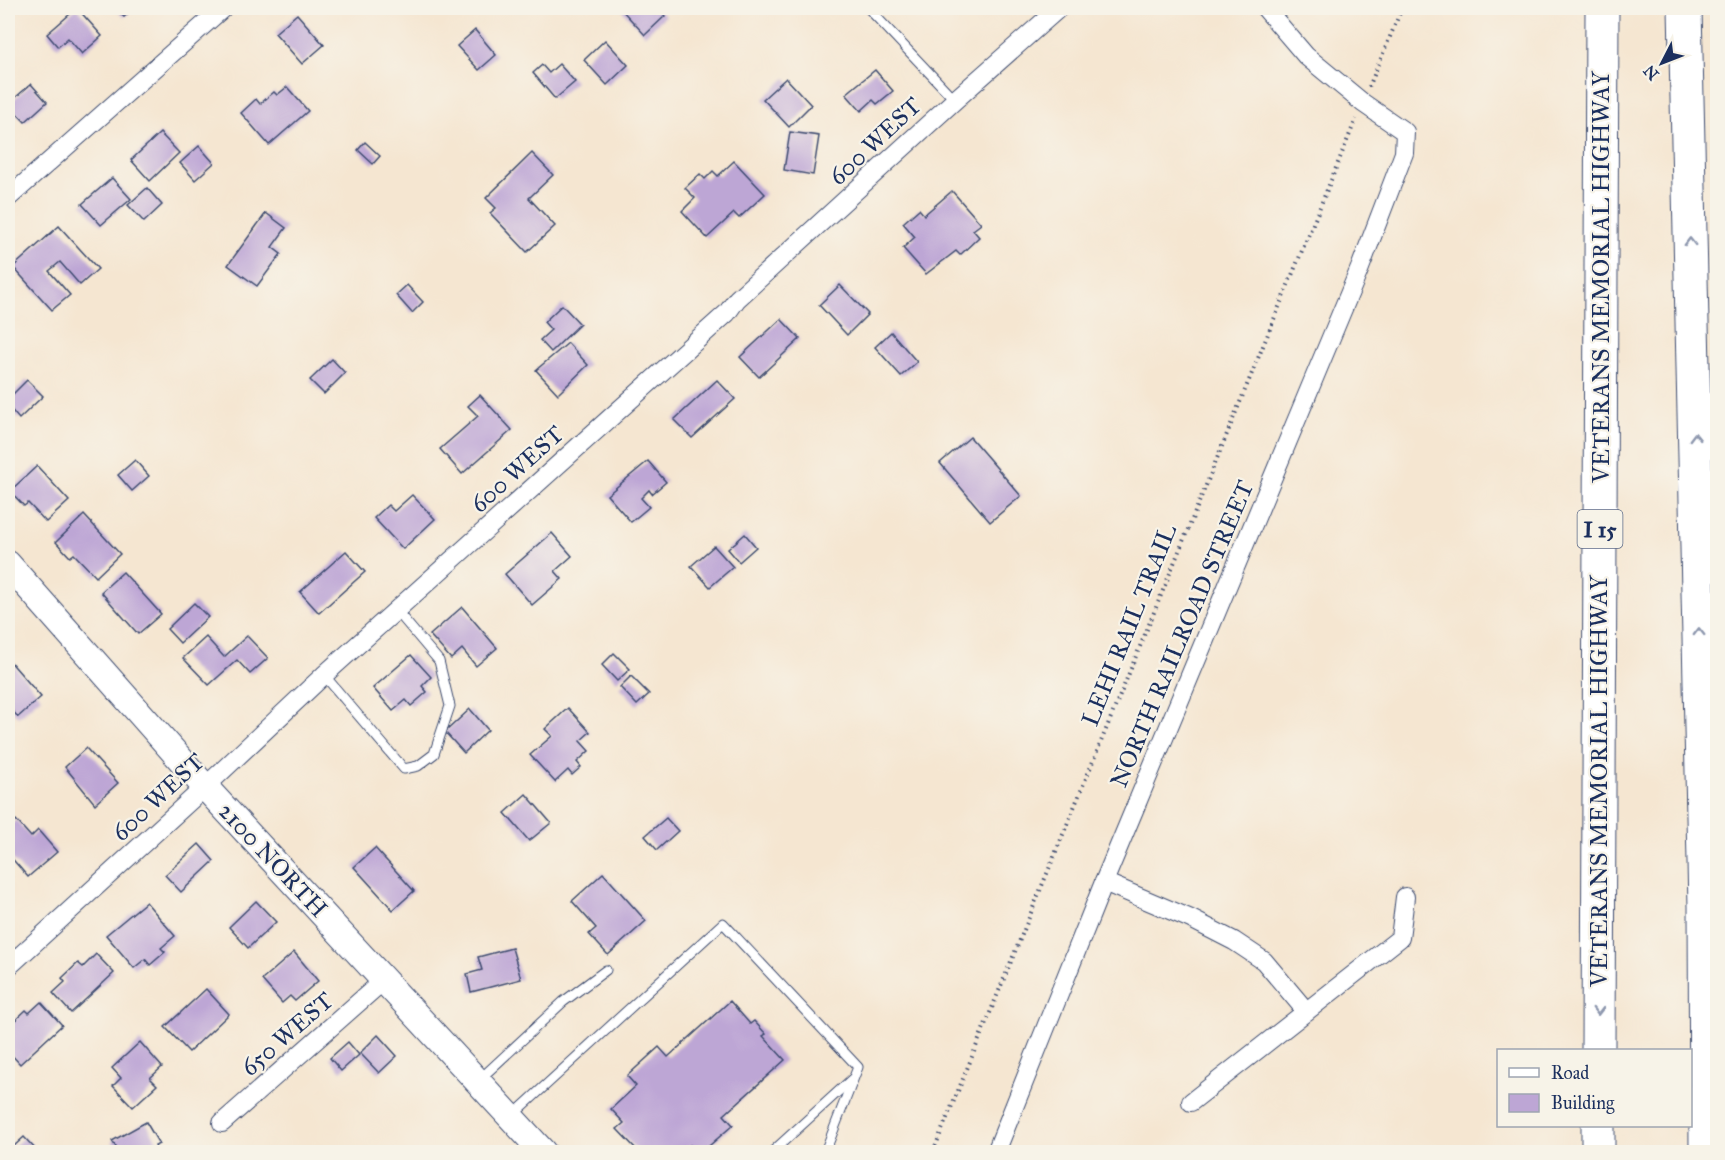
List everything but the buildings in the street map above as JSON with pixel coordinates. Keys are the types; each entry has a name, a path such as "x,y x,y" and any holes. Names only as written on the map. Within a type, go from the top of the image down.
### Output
{"highway":[{"name":"VETERANS MEMORIAL HIGHWAY","path":"1598,1049 1602,8"},
{"path":"1685,8 1705,907 1706,1152"},
{"path":"1598,1127 1598,1152"}],"street":[{"path":"8,198 223,8"},
{"name":"600 WEST","path":"8,967 324,675 718,321 737,299 1059,8"},
{"name":"NORTH RAILROAD STREET","path":"996,1152 1104,882 1360,268 1404,153 1405,132 1363,103 1306,56 1265,8"},
{"name":"2100 NORTH","path":"8,564 205,787 543,1152"},
{"path":"1104,882 1234,940 1264,961 1306,1011"},
{"path":"1191,1102 1400,938 1405,897"},
{"name":"650 WEST","path":"222,1123 384,980"}],"lane":[{"path":"868,8 956,99"},
{"path":"324,675 404,769 418,766 434,754 450,706 446,685 438,661 396,610"},
{"path":"510,1118 723,923 858,1067 825,1152"},
{"path":"477,1082 563,1002 606,970"},
{"path":"772,1152 854,1076"}],"path":[{"path":"1366,96 1402,8"},
{"name":"LEHI RAIL TRAIL","path":"933,1152 1359,112"}]}
